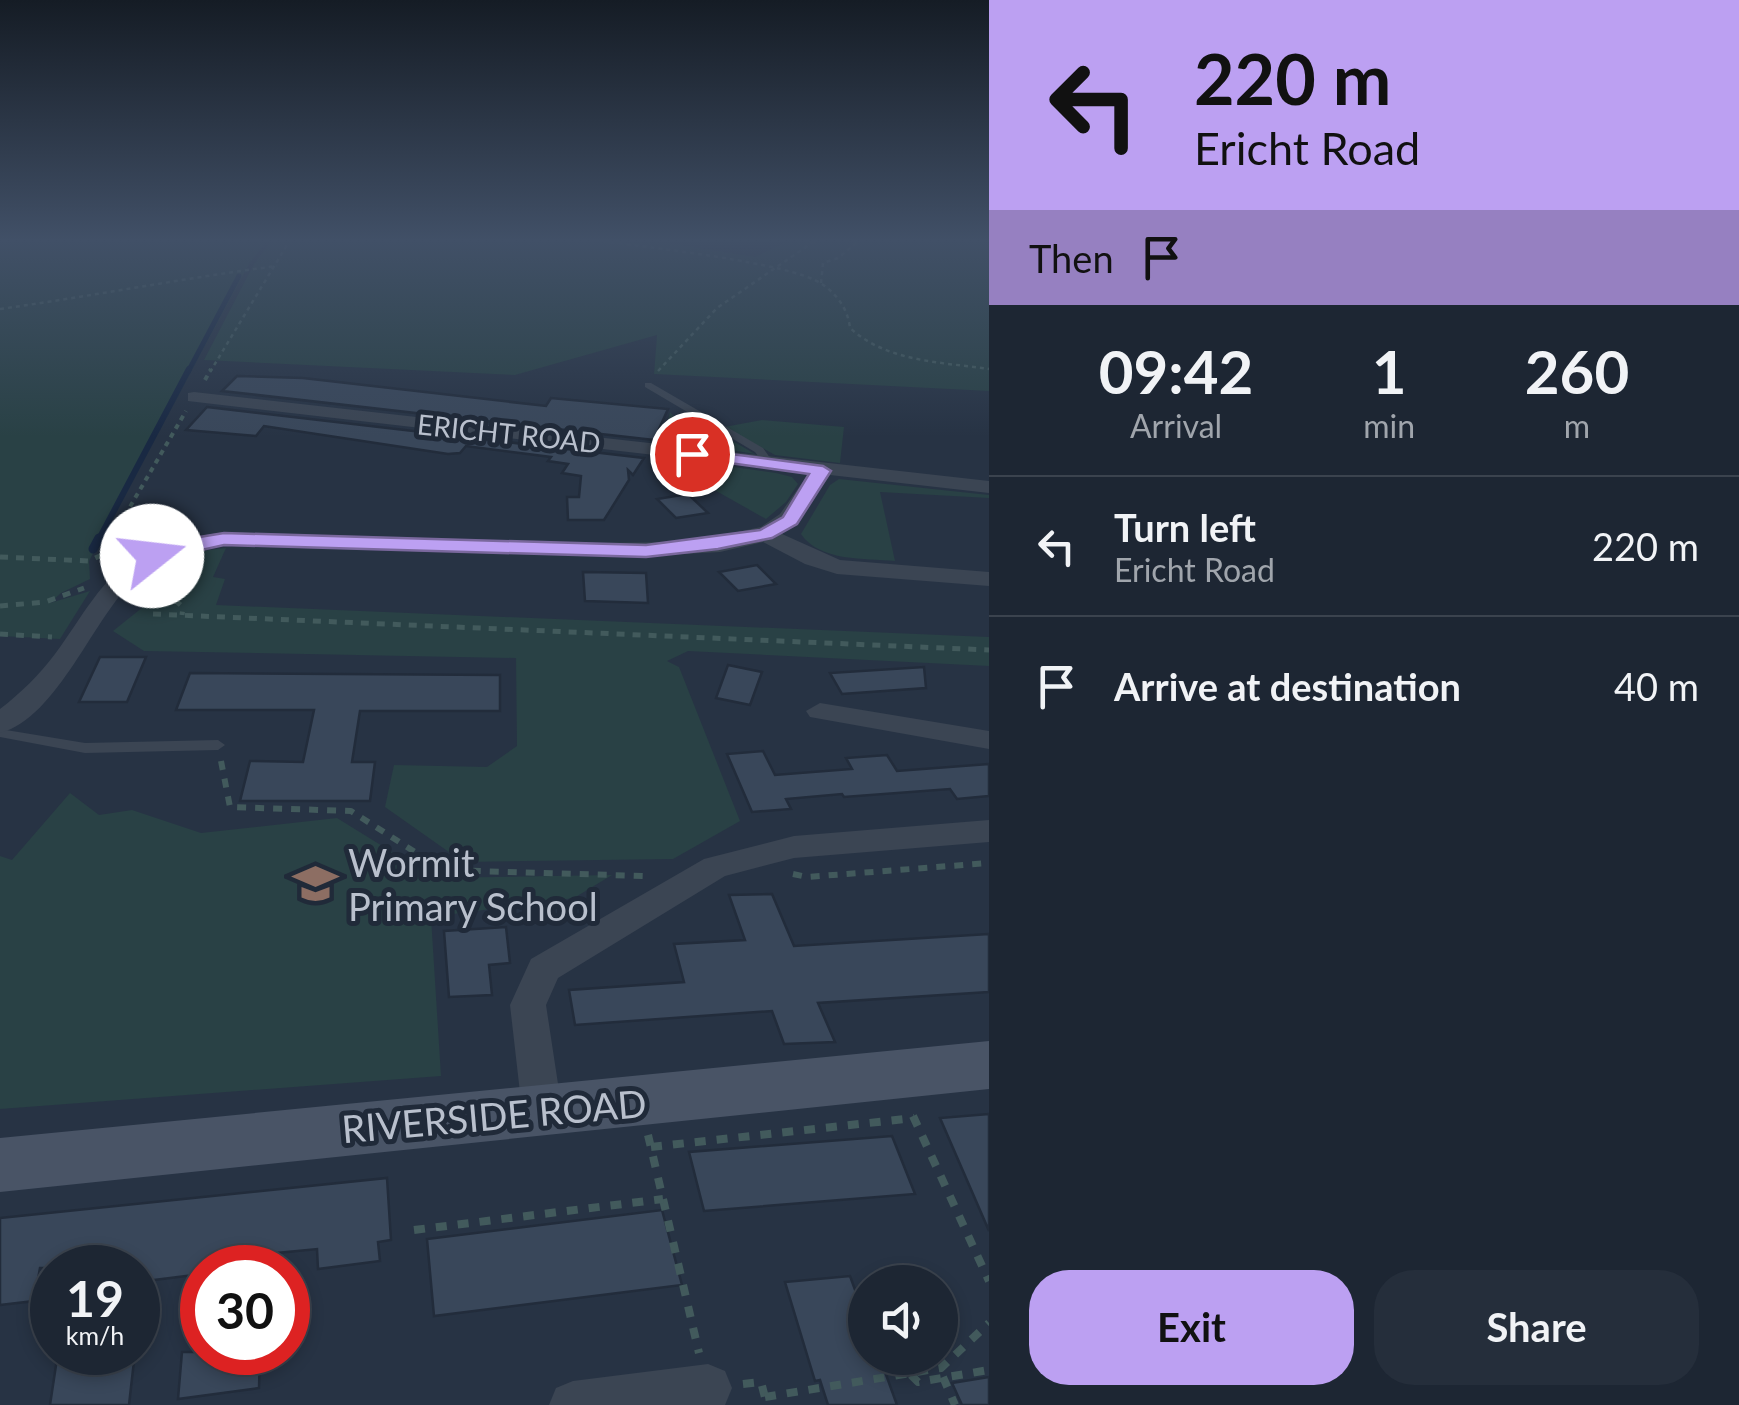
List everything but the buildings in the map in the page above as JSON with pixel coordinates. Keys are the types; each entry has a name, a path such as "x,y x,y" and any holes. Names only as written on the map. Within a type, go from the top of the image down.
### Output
{"main road":[{"name":"RIVERSIDE ROAD","path":"0,1165 542,1110 645,1124 989,1065"}],"street":[{"name":"ERICHT ROAD","path":"194,397 989,487"},
{"path":"0,724 41,688 128,570 164,551 211,540 646,551 766,534 790,520 823,471"},
{"path":"766,534 837,567 989,579"},
{"path":"820,711 989,740"},
{"path":"542,1110 528,1006 544,969 716,866 794,847 989,831"},
{"path":"573,1405 708,1388"}],"lane":[{"path":"648,385 760,450 768,462"},
{"path":"0,733 85,748 218,745"}],"path":[{"path":"0,309 26,306"},
{"path":"648,385 652,375 666,366 720,306"},
{"path":"844,306 850,328 864,341 903,357 989,368"},
{"path":"0,557 89,561 102,555"},
{"path":"0,606 24,606 94,586"},
{"path":"135,588 168,594 183,607 182,616"},
{"path":"153,614 989,650"},
{"path":"0,634 76,638"},
{"path":"218,745 230,807 351,811 443,870 698,877"},
{"path":"737,862 807,877 989,863"},
{"path":"908,1105 989,1281"},
{"path":"708,1388 645,1124 914,1118"},
{"path":"414,1230 663,1200"},
{"path":"958,1352 989,1323"},
{"path":"911,1375 918,1382 989,1370"},
{"path":"765,1397 904,1375"},
{"path":"943,1378 955,1405"}],"green space":[{"path":"0,306 227,306 89,561 90,579 50,603 90,591 60,639 0,636"},
{"path":"232,306 989,306 989,391 654,374 657,335 515,375 204,360"},
{"path":"670,412 688,430 707,426 755,454 663,439"},
{"path":"762,420 844,427 840,463 775,455 724,427"},
{"path":"654,456 776,473 792,477 798,484 786,502 766,519"},
{"path":"839,479 989,498 880,492 895,561 844,557 819,550 801,534 830,485"},
{"path":"123,529 185,530 182,537 130,557 111,549"},
{"path":"226,548 213,577 225,579 216,605 989,637 989,666 688,651 667,661 679,667 740,821 673,859 463,862 385,807 394,765 487,767 517,746 516,658 144,651 113,631 158,595 125,594 145,573 170,559"},
{"path":"70,793 99,815 132,810 201,833 337,818 434,878 612,875 574,898 431,917 441,1076 0,1109 0,856 12,860"}],"waterway":[{"path":"188,372 223,306"},
{"path":"98,541 189,369"},
{"path":"93,549 99,538"}],"place":[{"name":"Wormit Primary School","path":"315,884"}],"route":[{"path":"152,556 174,547 224,539 646,551 718,544 766,534 790,520 823,471 692,454"}]}
